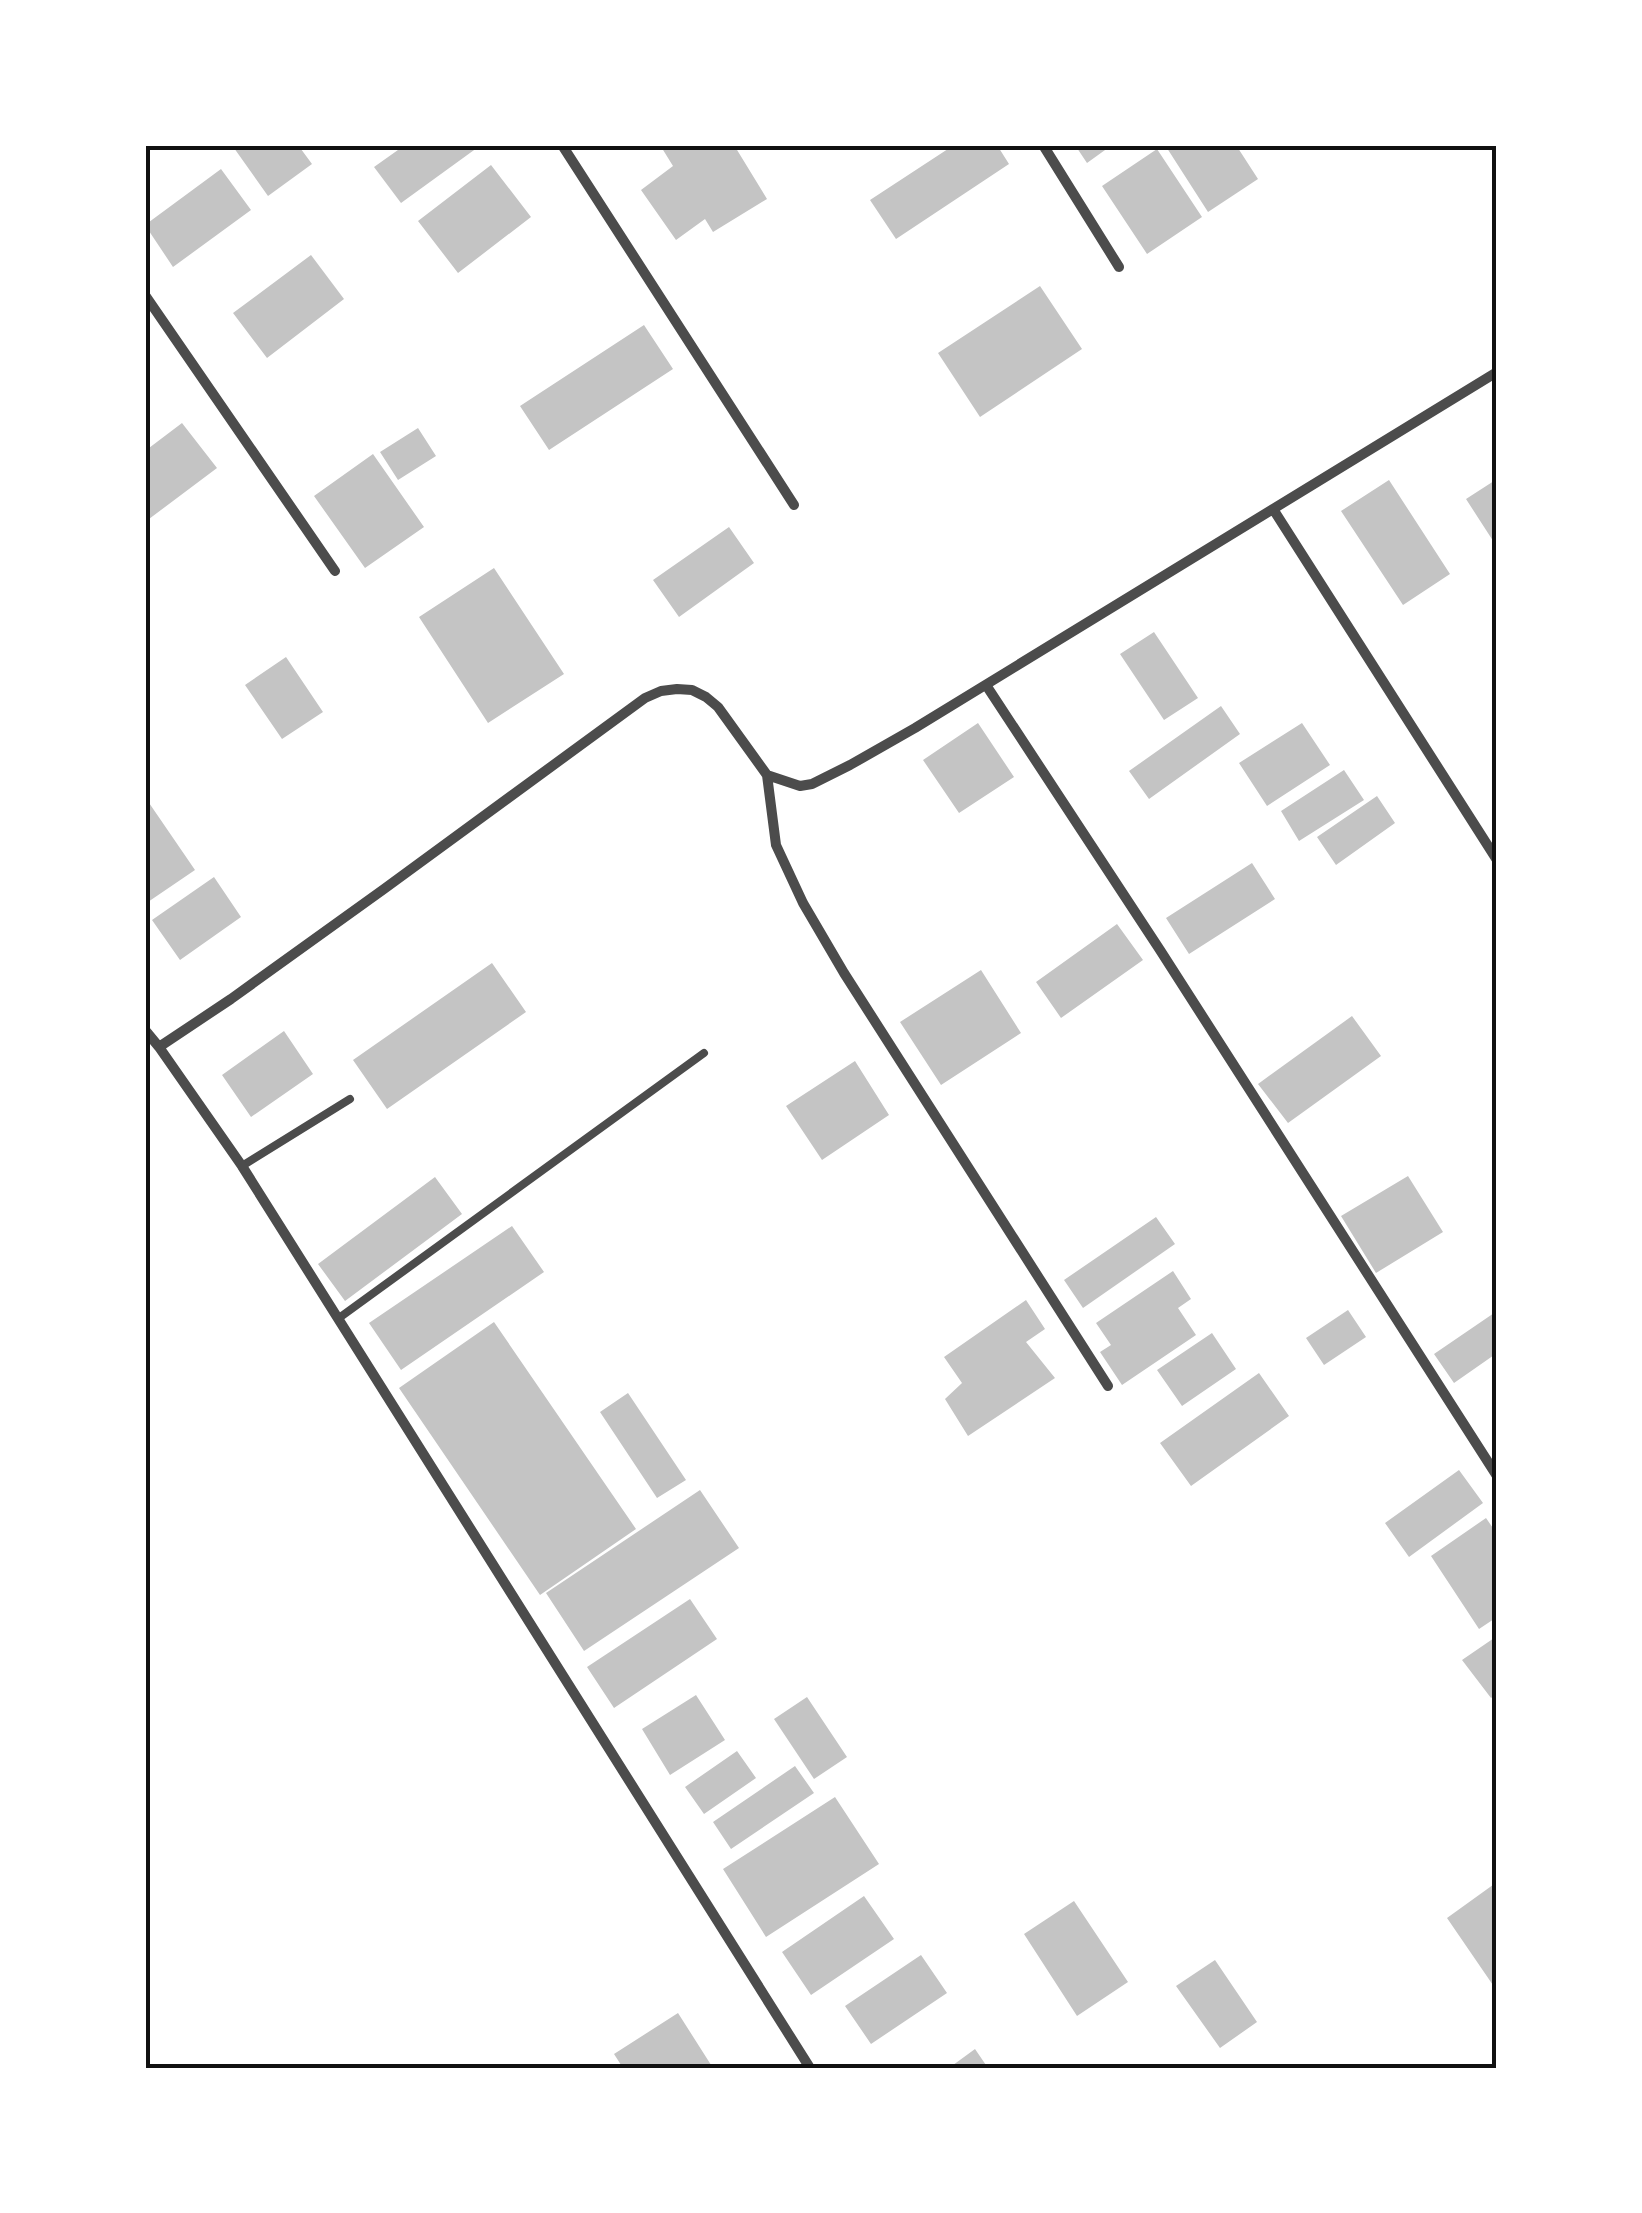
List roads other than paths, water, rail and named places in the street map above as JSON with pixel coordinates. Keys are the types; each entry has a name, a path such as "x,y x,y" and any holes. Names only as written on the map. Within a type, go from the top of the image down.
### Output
{"street":[{"path":"562,145 794,505"},
{"path":"1043,145 1119,266"},
{"path":"145,295 336,571"},
{"path":"767,775 800,786 850,766 1497,372"},
{"path":"1272,509 1497,860"},
{"path":"986,685 1497,1476"},
{"path":"158,1047 231,999 644,698 661,691 692,690 718,707 767,775 776,845 804,904 854,990 1108,1386"},
{"path":"145,1030 242,1166 810,2068"}],"lane":[{"path":"339,1318 704,1054"},
{"path":"242,1166 350,1099"}]}
